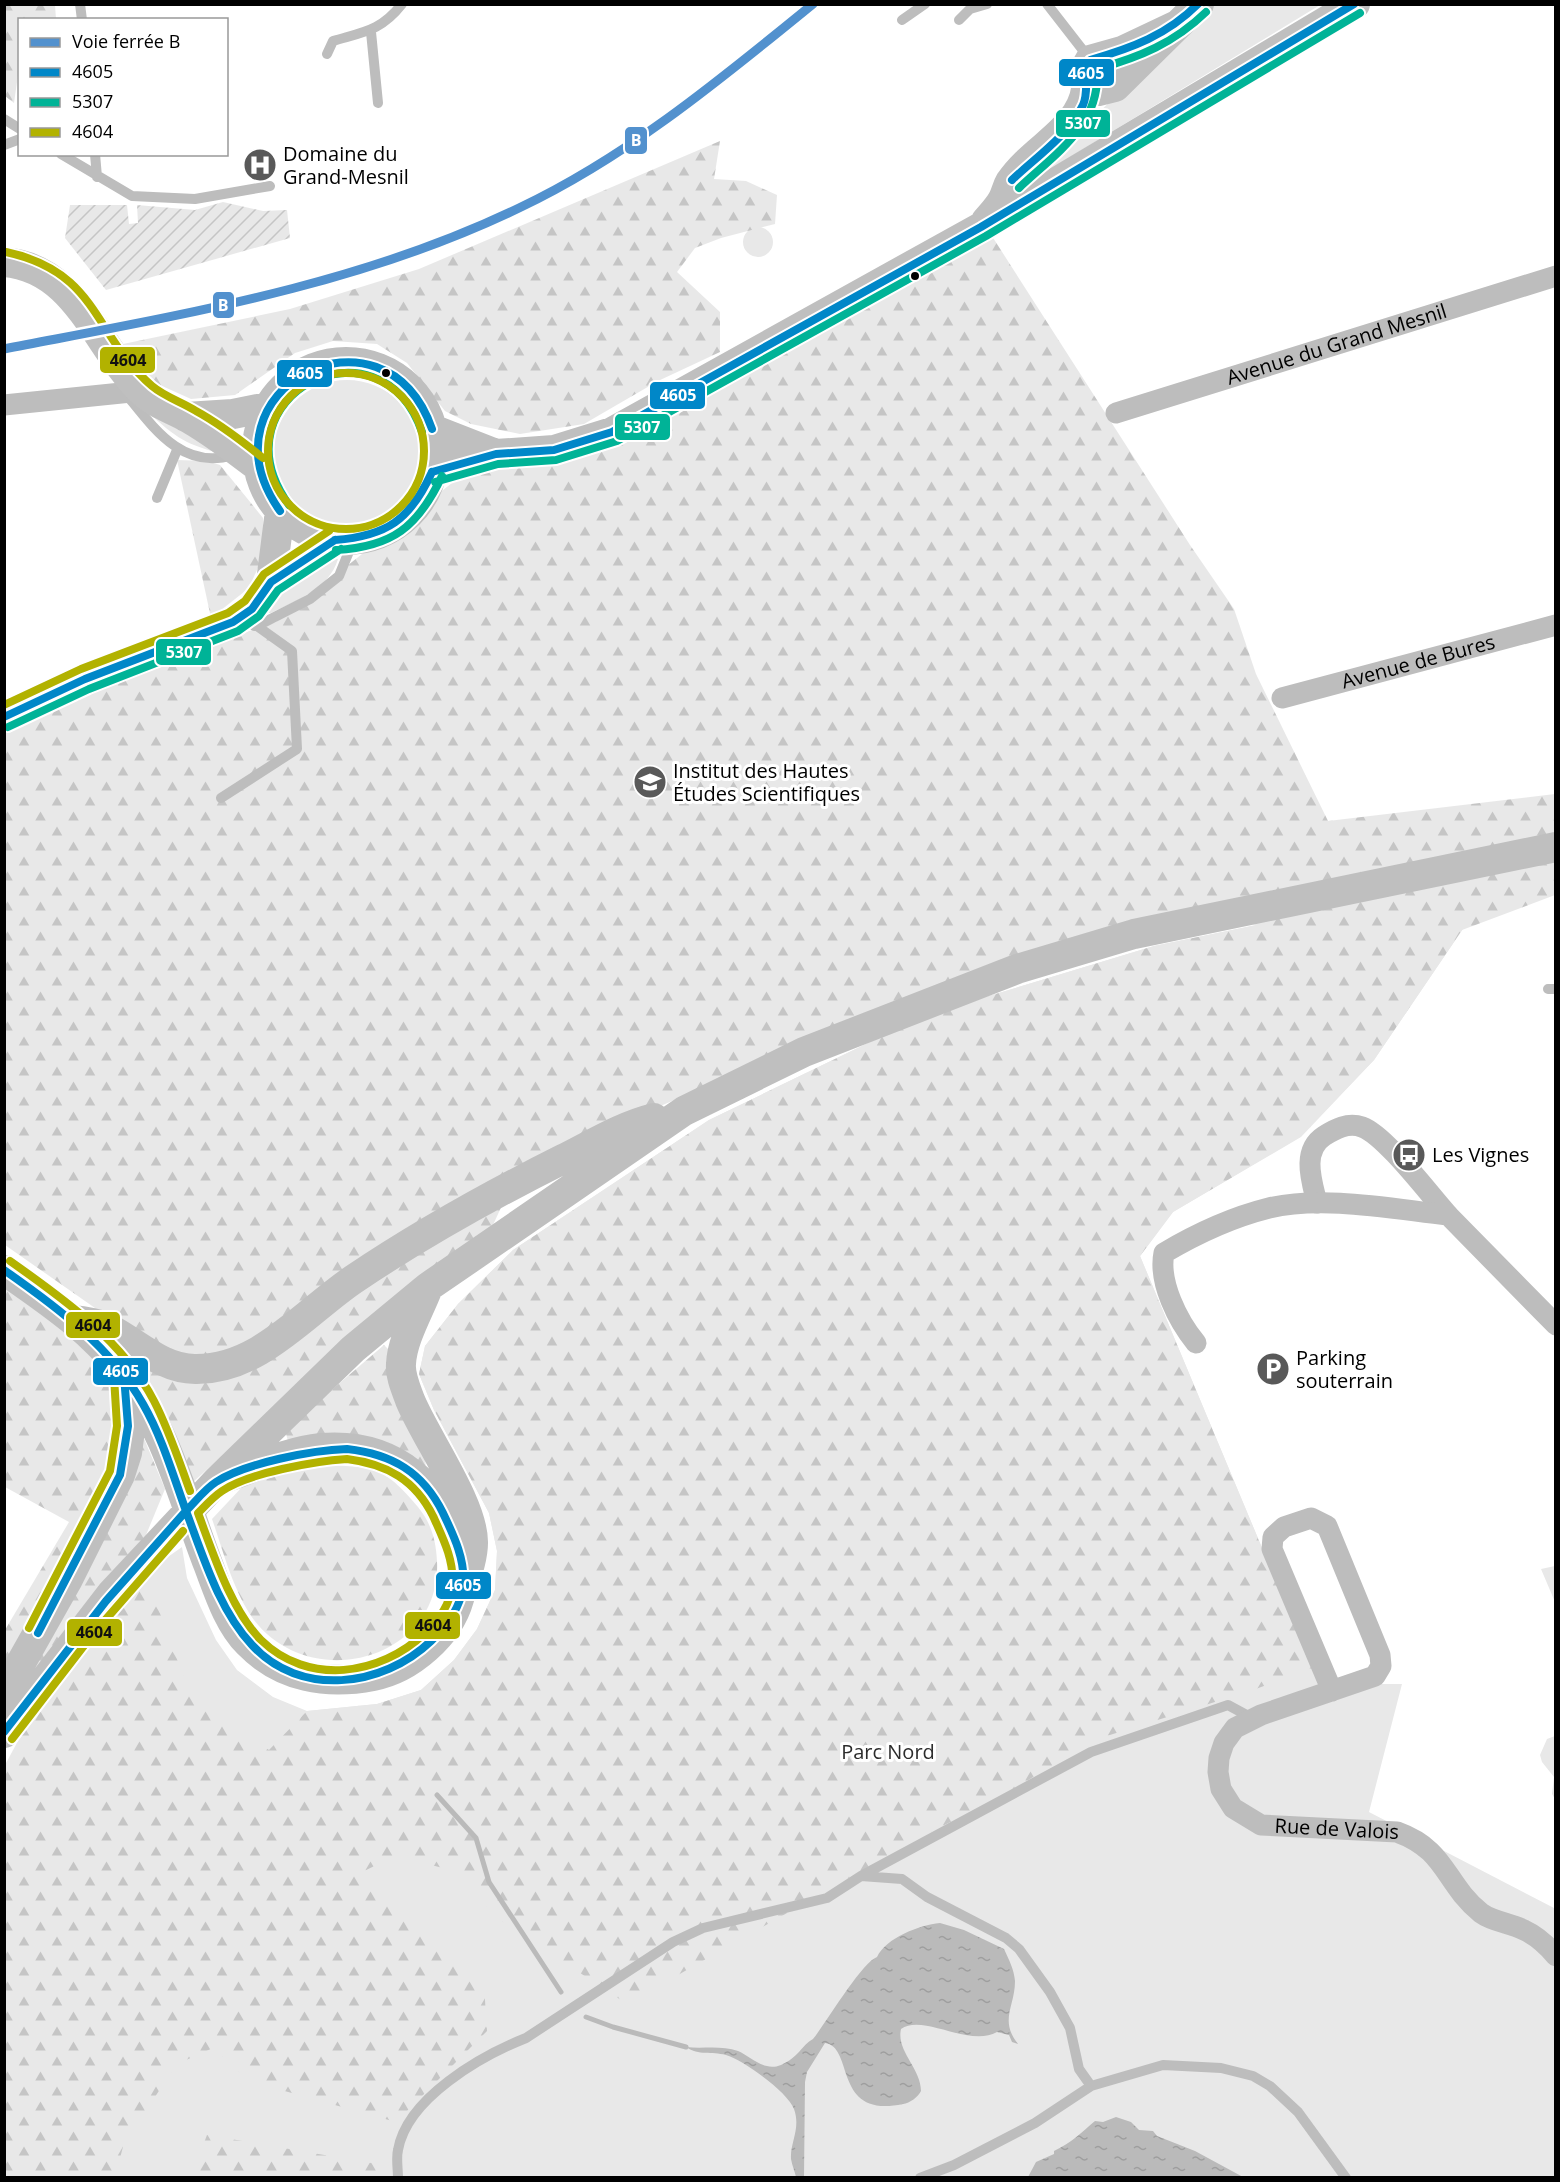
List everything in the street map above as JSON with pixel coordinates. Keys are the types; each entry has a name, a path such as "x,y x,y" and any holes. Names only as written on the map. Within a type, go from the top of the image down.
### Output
{"main road":[{"path":"981,227 1002,200 1011,182 1078,114 1086,98 1089,71 1122,51 1177,25 1198,4"},
{"path":"432,472 496,454 554,450 612,432 981,227 1355,4"},
{"path":"4,262 21,264 39,270 54,279 73,298 117,359 133,392 186,417 219,436 249,459 265,490 280,512 296,525 315,535 345,539 381,533 404,518 422,497 432,472 435,450 432,429 424,407 410,388 391,374 369,364 346,361 311,369 282,388 268,407 249,459"},
{"path":"186,417 233,414 268,407"},
{"path":"432,429 496,454"},
{"path":"271,582 280,512"},
{"path":"4,717 85,679 245,624 252,609 271,582 345,539"},
{"path":"4,1733 112,1593 145,1556 353,1349 428,1287 684,1111 804,1052 1028,966 1134,934 1556,847"},
{"path":"72,1319 108,1327 168,1363 191,1369 230,1365 270,1343 352,1281 388,1257 497,1192 633,1124 684,1111"},
{"path":"4,1270 72,1319 123,1372 144,1405 162,1443 224,1604 246,1641 272,1664 303,1677 345,1682 385,1674 422,1653 447,1624 458,1602 473,1543 468,1516 416,1413 401,1366 403,1350 428,1287"},
{"path":"4,1693 67,1581 120,1475 127,1453 130,1422 123,1372"},
{"path":"217,1482 295,1453 322,1448 380,1455 403,1465 425,1483 436,1499 450,1527 464,1581"}],"street":[{"name":"Avenue du Grand Mesnil","path":"1116,413 1556,276"},
{"path":"4,405 133,392"},
{"name":"Avenue de Bures","path":"1282,698 1556,625"},
{"path":"1317,1203 1311,1177 1310,1152 1316,1141 1338,1127 1361,1126 1377,1136 1448,1215 1556,1324"},
{"path":"1196,1343 1183,1327 1161,1267 1164,1253 1175,1246 1252,1213 1271,1208 1317,1203 1448,1215"},
{"name":"Rue de Valois","path":"1332,1691 1272,1549 1273,1537 1284,1527 1311,1518 1327,1526 1380,1655 1381,1666 1375,1676 1332,1691 1252,1718 1235,1728 1224,1743 1219,1758 1221,1789 1227,1801 1240,1815 1261,1825 1397,1832 1418,1839 1436,1855 1463,1895 1482,1914 1542,1940 1556,1956"}],"lane":[{"path":"327,54 333,41 371,32 391,18 402,4"},
{"path":"902,20 925,4"},
{"path":"959,20 970,9 987,4"},
{"path":"1047,4 1089,71"},
{"path":"371,32 378,103"},
{"path":"4,119 18,128"},
{"path":"64,156 96,177 132,196 195,199 270,186"},
{"path":"95,156 96,177"},
{"path":"133,392 145,421 177,450 223,458 249,459"},
{"path":"157,498 177,450"},
{"path":"245,624 310,599 339,576 345,539"},
{"path":"221,798 297,749 292,651 245,624"},
{"path":"398,2178 398,2149 415,2114 427,2099 449,2081 501,2048 526,2038 673,1942 703,1928 827,1898 861,1876 1091,1752 1228,1705 1252,1718"},
{"path":"861,1876 902,1880 927,1897 1006,1938 1019,1949 1050,1992 1070,2028 1079,2069 1091,2086"},
{"path":"920,2178 954,2165 1035,2123 1091,2086 1163,2065 1221,2068 1253,2076 1270,2086 1298,2112 1346,2178"}],"green space":[{"path":"4,5 55,5 56,18 18,18 18,75 14,103 5,96"},
{"path":"1212,5 1320,5 1019,188"},
{"path":"720,141 714,179 746,181 777,195 775,224 721,238 695,248 677,272 720,312 720,352 658,381 584,424 520,434 471,424 445,411 407,363 377,344 333,341 295,353 235,395 191,399 151,381 123,344 290,309 419,269"},
{"path":"223,202 263,211 287,210 290,238 106,290 65,238 70,205 127,205 129,224 138,223 137,205 195,210"},
{"path":"758,227 764,228 772,236 772,248 764,256 758,257 752,256 744,248 743,242 744,236 752,228"},
{"path":"988,230 1190,545 1234,609 1256,674 1328,821 1555,794 1555,895 1462,930 1374,1060 1301,1137 1173,1212 1140,1256 1312,1668 1253,1690 1094,1740 1007,1793 919,1838 627,2004 500,1920 451,1870 395,1856 362,1872 484,1985 487,2031 396,2122 249,2081 213,2048 177,2064 124,2143 115,2177 5,2177 5,1765 33,1713 145,1573 185,1680 222,1719 269,1750 307,1711 377,1704 421,1690 454,1660 477,1629 495,1590 497,1551 489,1513 434,1410 419,1374 425,1346 458,1304 513,1250 709,1120 926,1015 1154,946 1256,925 1192,910 803,1045 520,1166 493,1225 360,1332 192,1483 95,1308 5,1245 5,727 93,683 276,622 457,479 710,395"},
{"path":"347,380 375,385 400,401 416,426 421,454 416,482 400,507 375,523 347,528 319,523 294,507 278,482 273,454 278,426 294,401 319,385"},
{"path":"149,413 223,454 183,440"},
{"path":"177,460 207,461 220,465 263,518 264,543 260,563 249,588 211,618"},
{"path":"330,557 338,559 334,569 320,586 271,613 266,613 286,581"},
{"name":"Parc Nord","path":"1499,876 1374,1060 1300,1137 1173,1212 1140,1256 1319,1684 1402,1684 1369,1812 1554,1908 1555,2177 5,2178 5,1765 145,1573 182,1547 187,1578 216,1640 237,1670 273,1697 307,1711 377,1704 421,1690 454,1660 477,1629 495,1590 497,1551 489,1513 434,1410 419,1374 425,1346 458,1304 513,1250 709,1120 926,1015 1154,946"},
{"path":"5,1288 111,1359 165,1489 146,1535 5,1709 5,1630 69,1522 5,1487"},
{"path":"384,1345 392,1353 425,1456 426,1469 289,1445 285,1430"},
{"path":"319,1464 353,1466 380,1472 398,1485 418,1507 434,1539 437,1561 433,1595 419,1622 397,1643 369,1655 339,1660 308,1656 279,1643 254,1620 240,1597 212,1519 244,1485"},
{"path":"1556,1566 1555,1602 1541,1569"},
{"path":"1556,1736 1555,1799 1552,1794 1554,1777 1542,1762 1540,1755 1547,1739"},
{"path":"207,2135 377,2164 380,2177 191,2177"}],"water":[{"path":"940,1923 964,1930 1004,1949 1015,1981 1009,2020 1012,2035 1018,2044 1012,2042 1009,2035 997,2032 986,2036 973,2036 921,2025 910,2025 901,2029 902,2045 917,2075 921,2091 914,2099 906,2103 880,2106 865,2101 855,2092 840,2056 834,2047 825,2043 807,2072 804,2177 796,2177 791,2159 796,2116 790,2102 764,2078 734,2058 691,2050 686,2047 732,2049 769,2067 781,2065 792,2059 813,2039 862,1970 877,1957 881,1950 895,1938 923,1926"},
{"path":"1116,2117 1131,2122 1139,2130 1153,2131 1157,2136 1195,2151 1243,2177 1028,2177 1036,2162 1054,2154 1054,2151 1071,2141 1095,2121 1103,2122"}],"waterway":[{"path":"437,1795 476,1838 489,1882 561,1992"},
{"path":"586,2017 613,2027 686,2047"}],"rail line":[{"name":"B","path":"4,349 136,324 267,295 395,258 458,235 559,188 635,141 708,88 813,4"}],"transit line":[{"name":"4605","path":"1012,180 1051,146 1077,116 1085,99 1090,60 1148,39 1174,24 1198,4"},
{"name":"4605","path":"432,472 496,454 554,450 612,432 981,227 1354,4"},
{"name":"5307","path":"1019,188 1061,150 1084,122 1092,106 1097,69 1156,48 1182,32 1206,12"},
{"name":"5307","path":"435,482 498,464 556,460 617,441 986,236 1360,13"},
{"name":"4604","path":"6,252 37,261 60,274 92,307 117,346 152,386 214,421 263,458"},
{"name":"4605","path":"280,511 260,467 261,427 278,395 306,373 340,363 376,367 408,388 432,429"},
{"name":"5307","path":"289,505 271,466 271,431 286,402 310,382 341,373 373,377 401,396 422,432"},
{"name":"4604","path":"346,373 361,374 376,379 390,386 401,396 411,407 418,421 423,436 424,451 423,466 418,481 411,495 401,506 390,516 376,523 361,528 346,529 331,528 316,523 302,516 291,506 281,495 274,481 269,466 268,451 269,436 274,421 281,407 291,396 302,386 316,379 331,374 346,373"},
{"name":"4605","path":"335,540 369,534 395,522 415,502 432,472"},
{"name":"5307","path":"336,550 373,544 401,531 423,509 442,476"},
{"name":"4604","path":"4,705 81,669 228,613 245,601 264,574 329,531"},
{"name":"4605","path":"4,717 85,679 233,622 252,609 271,582 335,540"},
{"name":"5307","path":"8,727 89,689 238,631 259,616 278,590 341,549"},
{"name":"4604","path":"10,1261 71,1306 109,1340 126,1359 154,1401 174,1446 190,1491"},
{"name":"4605","path":"4,1270 63,1314 99,1346 130,1383 156,1430 186,1511"},
{"name":"4605","path":"38,1633 120,1475 128,1426 124,1376"},
{"name":"4604","path":"29,1628 110,1471 117,1426 114,1377"},
{"name":"4605","path":"347,1449 378,1455 392,1461 416,1476 426,1486 443,1513 455,1540 463,1568 463,1587 456,1610 442,1630 411,1657 390,1668 366,1676 342,1680 317,1679 293,1673 272,1662 240,1631 213,1582 186,1511 212,1485 244,1469 298,1455 347,1449"},
{"name":"4604","path":"347,1459 387,1470 408,1483 418,1493 426,1503 444,1541 452,1568 452,1586 449,1599 439,1618 407,1648 387,1659 366,1666 344,1670 322,1669 300,1664 280,1655 250,1628 224,1580 198,1513 222,1491 248,1479 300,1465 347,1459"},
{"name":"4605","path":"4,1732 106,1601 186,1511"},
{"name":"4604","path":"12,1739 93,1634 183,1531"}],"place":[{"name":"Domaine du Grand-Mesnil","path":"260,165"},
{"name":"Institut des Hautes Études Scientifiques","path":"650,782"},
{"name":"Les Vignes","path":"1409,1155"},
{"name":"Parking souterrain","path":"1273,1369"}]}
